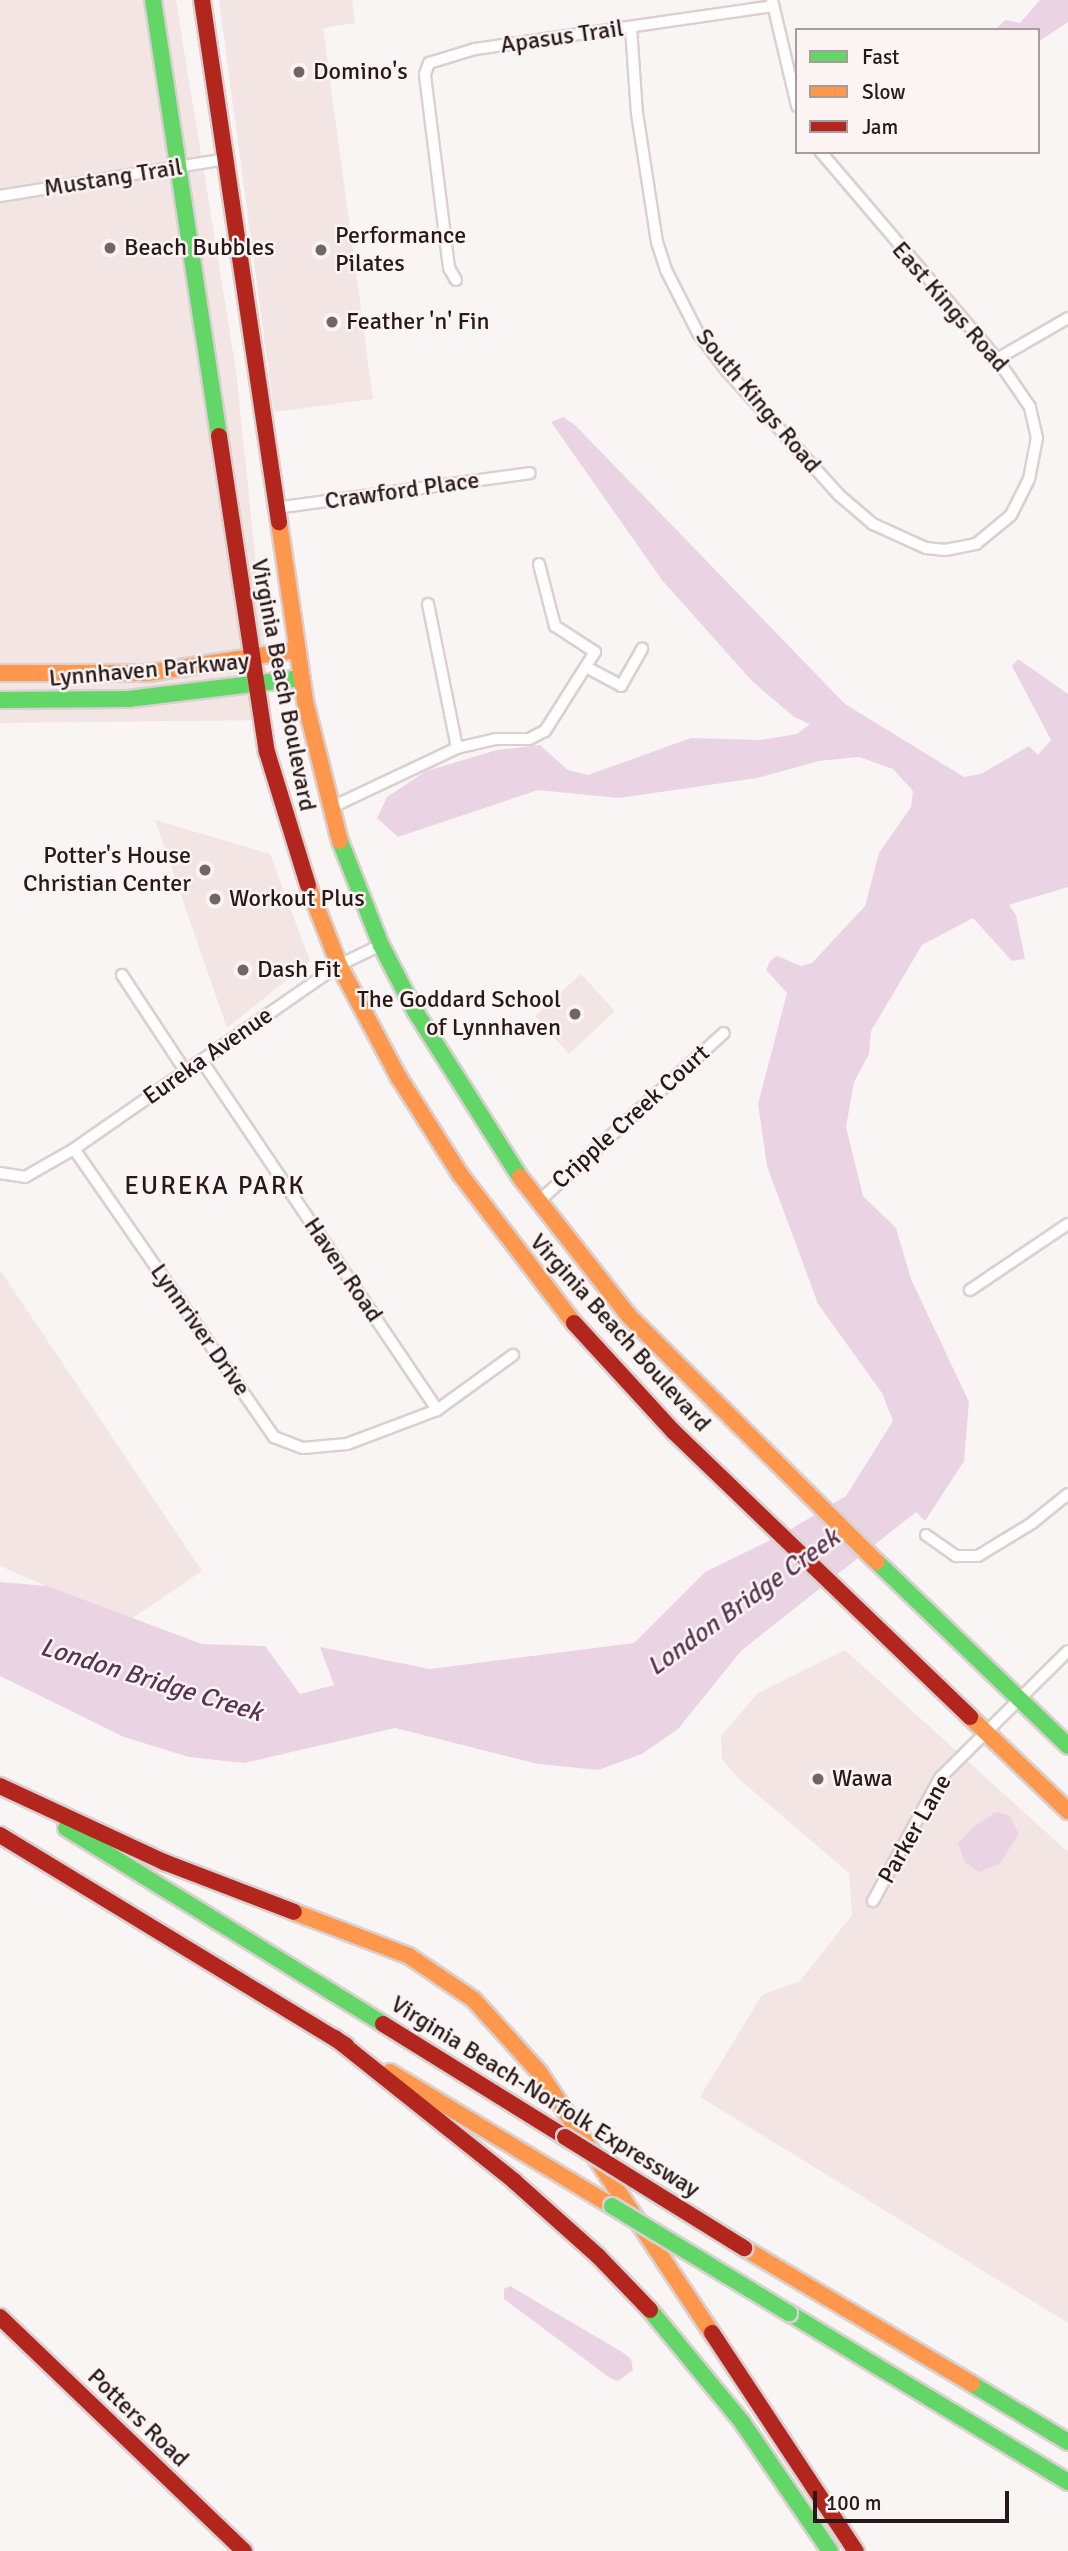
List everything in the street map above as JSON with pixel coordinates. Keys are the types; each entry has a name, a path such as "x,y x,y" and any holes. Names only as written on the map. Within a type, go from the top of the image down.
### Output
{"main road":[{"name":"Virginia Beach Boulevard","path":"153,0 255,685 286,824 339,965 427,1125 512,1246 618,1372 842,1594 1068,1811"},
{"name":"Virginia Beach Boulevard","path":"202,0 302,678 330,808 381,945 452,1075 538,1202 629,1316 879,1567 1068,1746"},
{"name":"Lynnhaven Parkway","path":"0,673 148,673 298,650"},
{"name":"Lynnhaven Parkway","path":"0,700 55,703 128,699 302,678"},
{"name":"Virginia Beach-Norfolk Expressway","path":"0,1787 744,2248 1068,2442"},
{"path":"0,1787 164,1862 409,1956 474,2000 539,2072 856,2551"},
{"path":"0,1835 1068,2482"},
{"path":"335,2038 514,2180 598,2256 653,2314 742,2422 830,2551"},
{"name":"Potters Road","path":"0,2318 244,2551"}],"street":[{"name":"Apasus Trail","path":"456,280 449,268 425,74 435,57 631,28 773,3"},
{"path":"773,3 795,97"},
{"name":"South Kings Road","path":"631,28 644,165 657,242 681,304 727,371 855,510 900,538 926,548 961,548 990,536 1011,515 1029,479"},
{"name":"East Kings Road","path":"823,154 1021,390 1035,426 1029,479"},
{"name":"Mustang Trail","path":"0,196 225,159"},
{"path":"997,359 1068,318"},
{"name":"Crawford Place","path":"275,508 530,473"},
{"path":"330,808 457,748 538,736 595,652 555,626 539,564"},
{"path":"428,604 457,748"},
{"path":"586,667 621,686 642,649"},
{"name":"Eureka Avenue","path":"74,1149 339,965 381,945"},
{"path":"122,975 186,1072"},
{"name":"Cripple Creek Court","path":"538,1202 724,1032"},
{"name":"Haven Road","path":"202,1061 438,1410"},
{"path":"0,1173 25,1177 74,1149"},
{"name":"Lynnriver Drive","path":"74,1149 277,1439 303,1448 323,1449 438,1410 513,1355"},
{"path":"970,1290 1068,1224"},
{"path":"926,1535 956,1556 978,1556 1031,1523 1068,1494"},
{"name":"Parker Lane","path":"873,1901 940,1778 984,1729 1068,1651"}],"shaded area":[{"path":"0,0 176,0 236,370 272,720 0,723"},
{"path":"219,0 352,0 355,23 323,28 373,399 274,412"},
{"path":"155,820 270,854 310,961 227,1028"},
{"name":"The Goddard School of Lynnhaven","path":"581,974 615,1011 569,1054 535,1016"},
{"path":"0,1270 202,1571 128,1621 0,1566"},
{"path":"845,1650 1068,1852 1068,2323 700,2097 762,1995 800,1981 852,1915 849,1873 738,1778 722,1759 721,1736 758,1693"}],"water":[{"path":"1040,0 1068,0 1068,22 1040,41 1040,28 997,28 1005,20 1020,23"},
{"name":"London Bridge Creek","path":"563,417 575,425 845,704 964,777 981,774 1029,746 1038,755 1051,740 1012,666 1018,659 1068,694 1068,887 1009,905 1016,915 1025,959 1012,961 973,918 922,945 871,1031 869,1054 854,1082 846,1127 863,1196 896,1228 911,1279 969,1402 964,1461 925,1521 916,1512 741,1651 678,1729 642,1754 598,1770 538,1764 395,1728 244,1763 189,1757 124,1737 0,1676 0,1582 47,1586 202,1644 265,1646 300,1694 334,1685 320,1647 430,1669 634,1643 705,1572 781,1535 846,1496 893,1421 882,1393 818,1304 767,1166 758,1104 787,993 766,970 770,961 777,956 801,966 812,963 865,906 879,853 911,807 913,791 893,769 859,757 819,761 757,778 619,798 538,790 398,837 377,818 387,797 426,771 497,750 540,745 568,770 588,775 691,738 761,740 797,734 810,724 794,717 751,680 662,580 551,422"},
{"path":"996,1812 1009,1815 1019,1834 999,1864 979,1872 965,1862 958,1844 972,1828"},
{"path":"510,2286 622,2352 631,2359 633,2370 618,2381 610,2378 504,2299 504,2289"}],"traffic: fast":[{"path":"153,0 219,436"},
{"path":"0,700 128,699 302,678"},
{"path":"340,841 381,945 415,1011 520,1177"},
{"path":"877,1562 1068,1746"},
{"path":"66,1828 383,2024"},
{"path":"612,2206 789,2313"},
{"path":"650,2310 742,2422 830,2551"},
{"path":"789,2313 1068,2482"},
{"path":"972,2384 1068,2442"}],"traffic: slow":[{"path":"279,522 305,701 340,841"},
{"path":"0,673 148,673 297,650"},
{"path":"308,885 339,965 398,1076 460,1174 574,1323"},
{"path":"520,1177 629,1316 877,1562"},
{"path":"970,1717 1068,1811"},
{"path":"294,1912 409,1956 474,2000 539,2072 712,2333"},
{"path":"390,2072 612,2206"},
{"path":"744,2248 972,2384"}],"traffic: jam":[{"path":"202,0 279,522"},
{"path":"219,436 267,752 308,885"},
{"path":"574,1323 674,1432 970,1717"},
{"path":"0,1786 164,1862 294,1912"},
{"path":"0,1835 346,2045"},
{"path":"383,2024 565,2137"},
{"path":"335,2038 514,2181 598,2256 650,2310"},
{"path":"565,2137 744,2248"},
{"path":"0,2317 244,2551"},
{"path":"712,2333 856,2551"}],"place":[{"name":"Domino's","path":"299,72"},
{"name":"Beach Bubbles","path":"110,248"},
{"name":"Performance Pilates","path":"321,250"},
{"name":"Feather 'n' Fin","path":"332,322"},
{"name":"Potter's House Christian Center","path":"205,870"},
{"name":"Workout Plus","path":"215,899"},
{"name":"Dash Fit","path":"243,970"},
{"name":"The Goddard School of Lynnhaven","path":"575,1014"},
{"name":"Wawa","path":"818,1779"}],"district":[{"name":"EUREKA PARK","path":"215,1187"}]}
